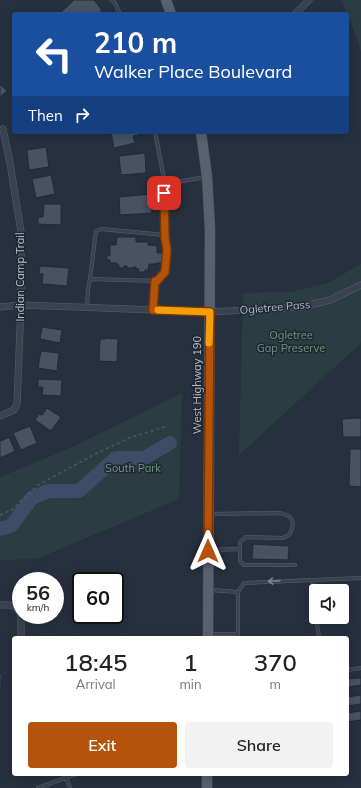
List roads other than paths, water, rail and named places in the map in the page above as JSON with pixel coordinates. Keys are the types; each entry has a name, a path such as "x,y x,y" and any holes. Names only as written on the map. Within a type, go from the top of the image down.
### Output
{"main road":[{"path":"166,0 170,12"},
{"name":"West Highway 190","path":"201,134 207,177 210,229 208,636"},
{"path":"207,776 207,788"}],"street":[{"path":"297,12 309,0"},
{"name":"Indian Camp Trail","path":"0,416 14,410 17,404 21,305 21,232 10,163 2,129"},
{"name":"Ogletree Pass","path":"0,308 21,305 210,312 300,307 330,300 361,285"},
{"path":"0,605 7,604 12,606"},
{"path":"21,624 21,636"}],"lane":[{"path":"111,0 115,3 119,12"},
{"path":"90,279 157,281 165,272 167,250 165,235 165,184 156,134"},
{"path":"165,184 207,177"},
{"path":"87,307 96,231 101,229 165,235"},
{"path":"153,310 155,281"},
{"path":"208,514 281,513 289,516 293,522 292,530 289,535 283,538 246,537 240,542 240,561 244,565 296,565"},
{"path":"208,551 240,549"},
{"path":"208,636 238,634 238,592 244,583 361,578"},
{"path":"313,580 313,584"},
{"path":"208,590 238,592"},
{"path":"317,624 319,636"},
{"path":"349,670 361,668"},
{"path":"38,788 69,776"},
{"path":"66,777 70,788"}],"waterway":[{"path":"0,529 11,526 32,498 48,491 79,491 116,458 144,458 170,443"}],"park label":[{"name":"Ogletree Gap Preserve","path":"291,341"},
{"name":"South Park","path":"133,468"}]}
